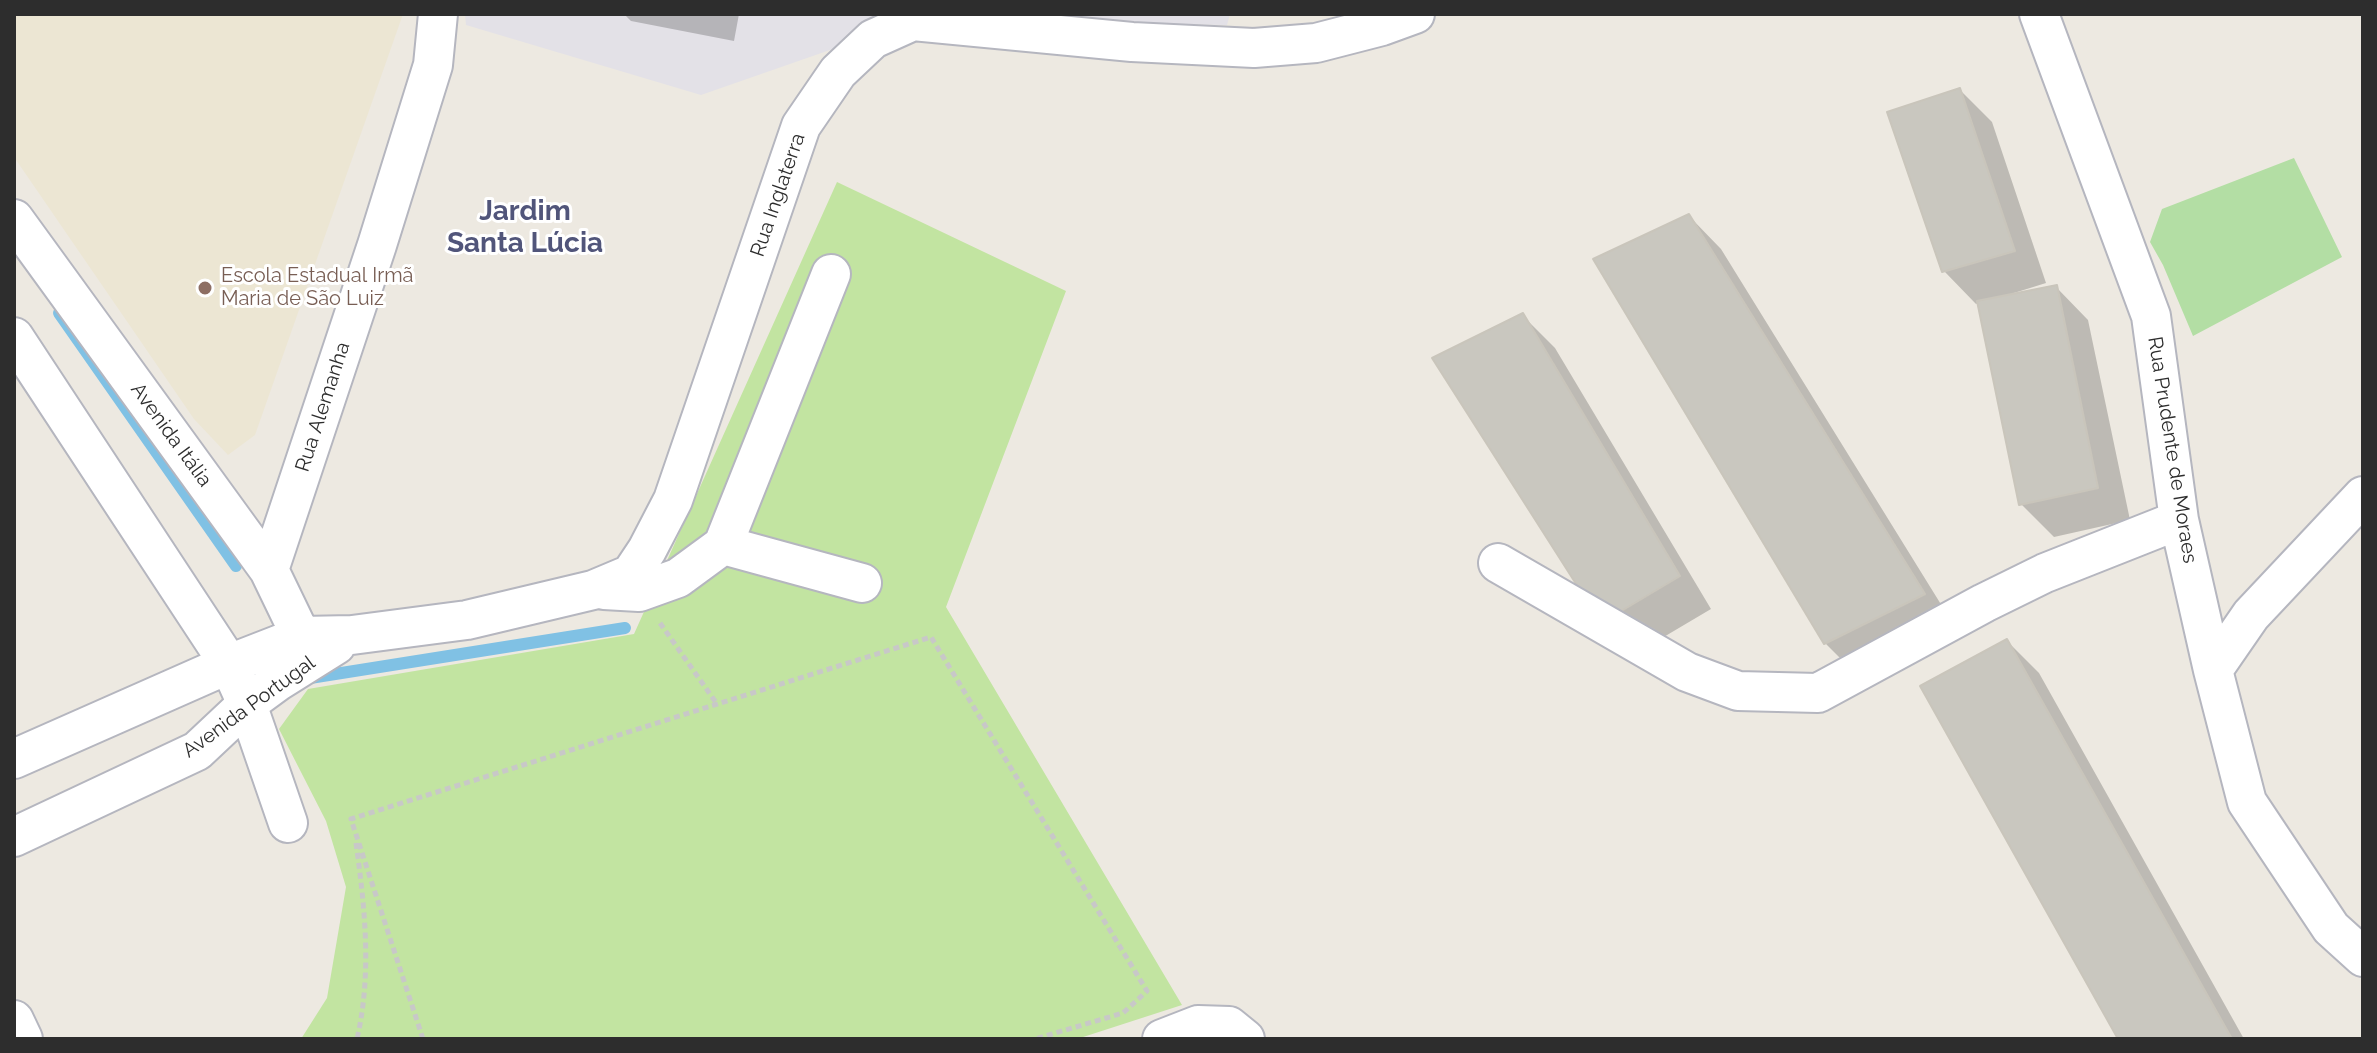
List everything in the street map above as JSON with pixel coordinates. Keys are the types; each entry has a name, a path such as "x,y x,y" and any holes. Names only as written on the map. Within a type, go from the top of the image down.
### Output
{"street":[{"name":"Rua Alemanha","path":"269,570 433,65 438,14"},
{"name":"Rua Inglaterra","path":"593,590 631,574 673,500 801,126 838,72 873,39 913,21 1132,42 1254,48 1316,43 1415,14"},
{"name":"Rua Prudente de Moraes","path":"2039,14 2151,316 2179,520 2247,802 2331,928 2363,957"},
{"name":"Avenida Itália","path":"14,219 269,570 307,648"},
{"path":"593,590 639,592 678,578 723,545 831,274"},
{"path":"14,337 229,664 247,704 288,823"},
{"path":"2213,670 2251,615 2363,496"},
{"path":"1498,563 1687,672 1738,691 1818,693 2045,573 2179,520"},
{"path":"723,545 862,583"},
{"name":"Avenida Portugal","path":"14,759 229,664 352,635 467,620 593,590"},
{"name":"Avenida Portugal","path":"14,837 197,751 307,648"},
{"path":"14,1020 23,1039"},
{"path":"1162,1039 1198,1025 1229,1026 1245,1039"}],"path":[{"path":"639,592 717,704"},
{"path":"423,1039 351,819 931,637 1147,991 1123,1013 1035,1039"},
{"path":"354,830 367,941 357,1039"}],"shaded area":[{"name":"Escola Estadual Irmã Maria de São Luiz","path":"14,14 403,14 255,435 228,455 194,419 14,157"},
{"path":"465,14 1230,14 1227,25 913,21 701,95 466,25"}],"green space":[{"path":"2294,158 2342,257 2193,336 2150,242 2162,209"},
{"path":"837,182 1066,291 946,607 1182,1005 1077,1039 301,1039 327,998 346,887 326,821 279,729 308,689 634,634"}],"building":[{"path":"1960,88 2015,251 1942,272 1887,112"},
{"path":"1689,214 1925,594 1824,644 1593,259"},
{"path":"2057,285 2098,488 2019,505 1977,301"},
{"path":"1523,313 1680,576 1601,623 1432,358"},
{"path":"2007,639 2232,1039 2118,1039 1920,686"}],"waterway":[{"path":"59,313 236,566"},
{"path":"310,678 625,628"}],"place":[{"name":"Escola Estadual Irmã Maria de São Luiz","path":"205,288"}],"district":[{"name":"Jardim Santa Lúcia","path":"525,228"}]}
